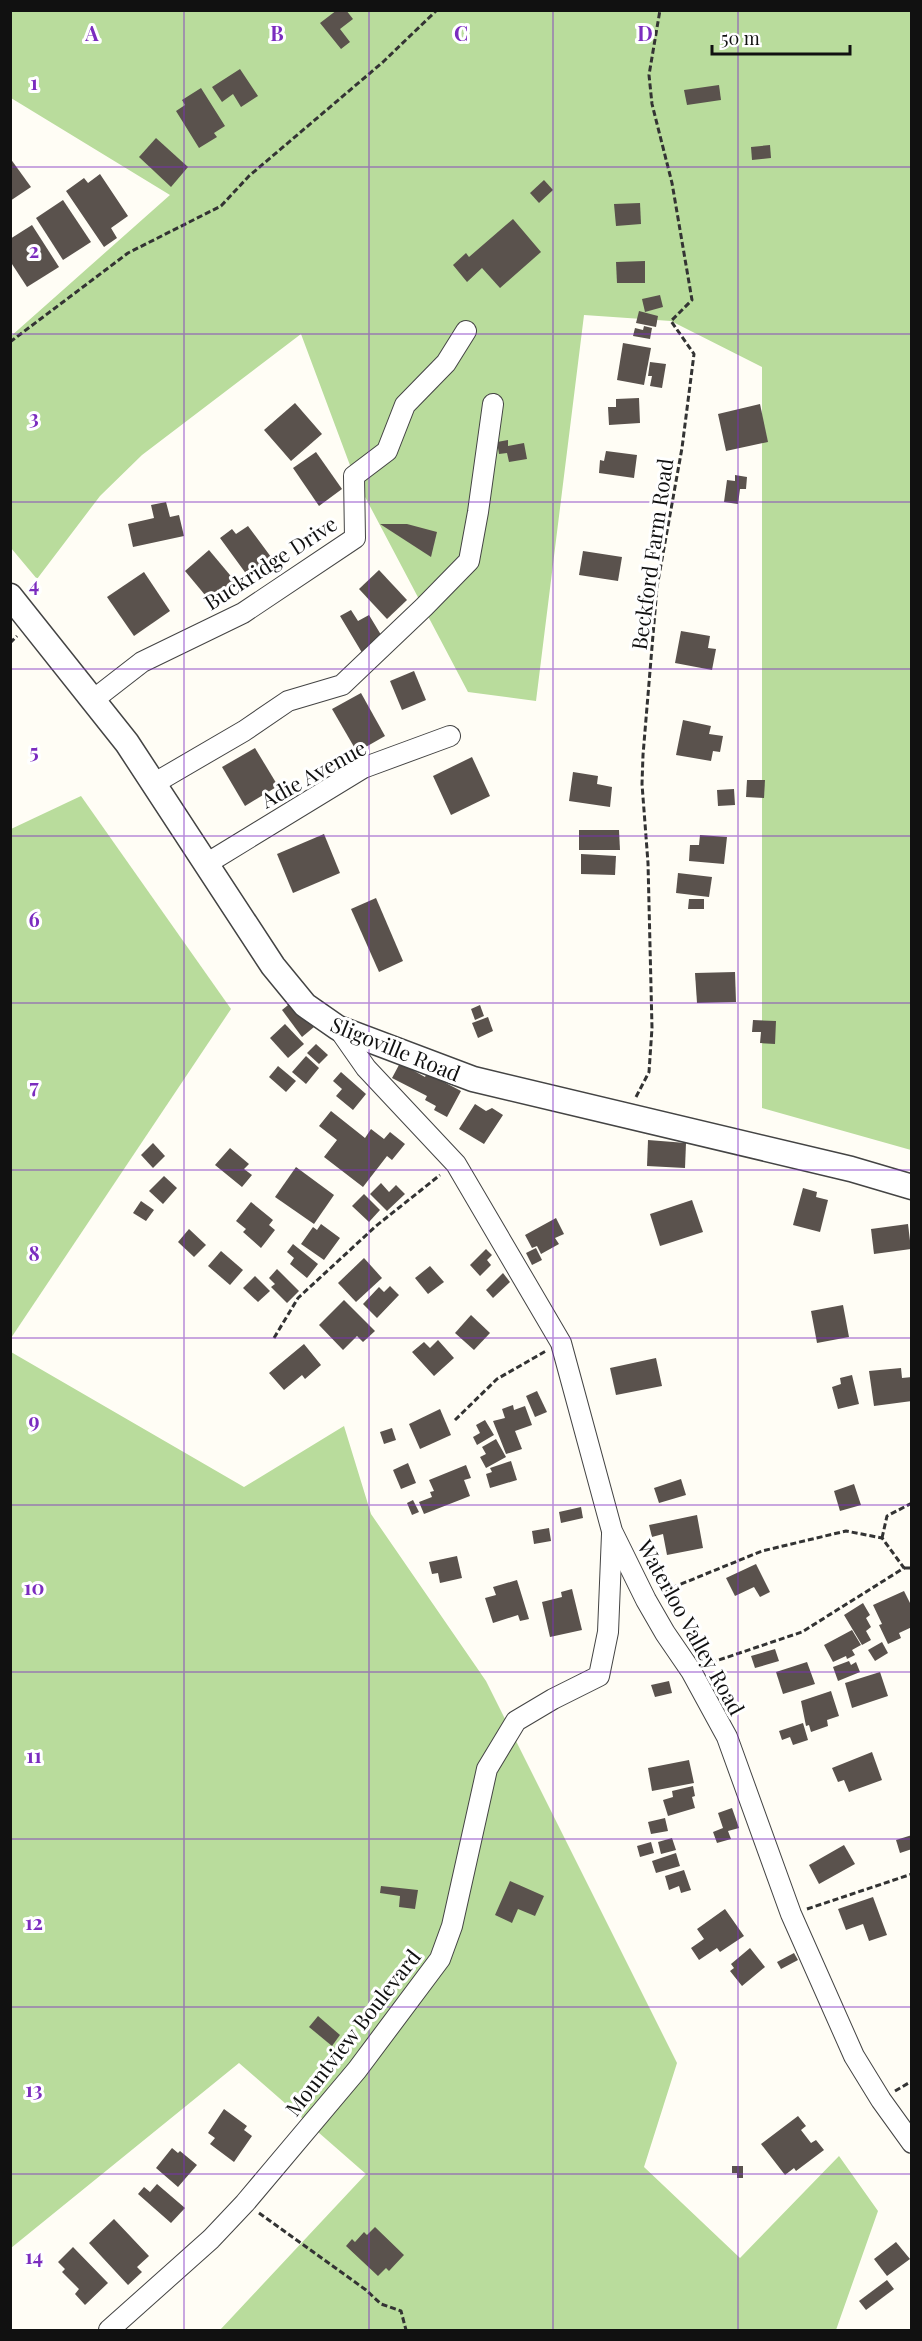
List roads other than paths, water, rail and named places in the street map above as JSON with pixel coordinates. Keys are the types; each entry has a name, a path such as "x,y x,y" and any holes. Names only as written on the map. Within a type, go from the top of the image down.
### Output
{"street":[{"name":"Buckridge Drive","path":"93,700 142,662 243,613 355,538 354,476 387,452 405,405 446,363 466,331"},
{"path":"153,784 288,701 342,685 424,608 469,561 493,404"},
{"name":"Sligoville Road","path":"10,596 126,743 273,966 304,1005 338,1028 473,1079 851,1169 912,1186"},
{"name":"Adie Avenue","path":"206,864 363,768 450,736"},
{"name":"Waterloo Valley Road","path":"338,1028 366,1068 456,1164 561,1343 612,1531 646,1600 691,1671 727,1737 791,1914 854,2056 881,2100 912,2143"},
{"name":"Mountview Boulevard","path":"109,2331 204,2246 245,2203 357,2070 440,1959 452,1926 487,1770 516,1721 599,1676 608,1632 612,1531"}]}
